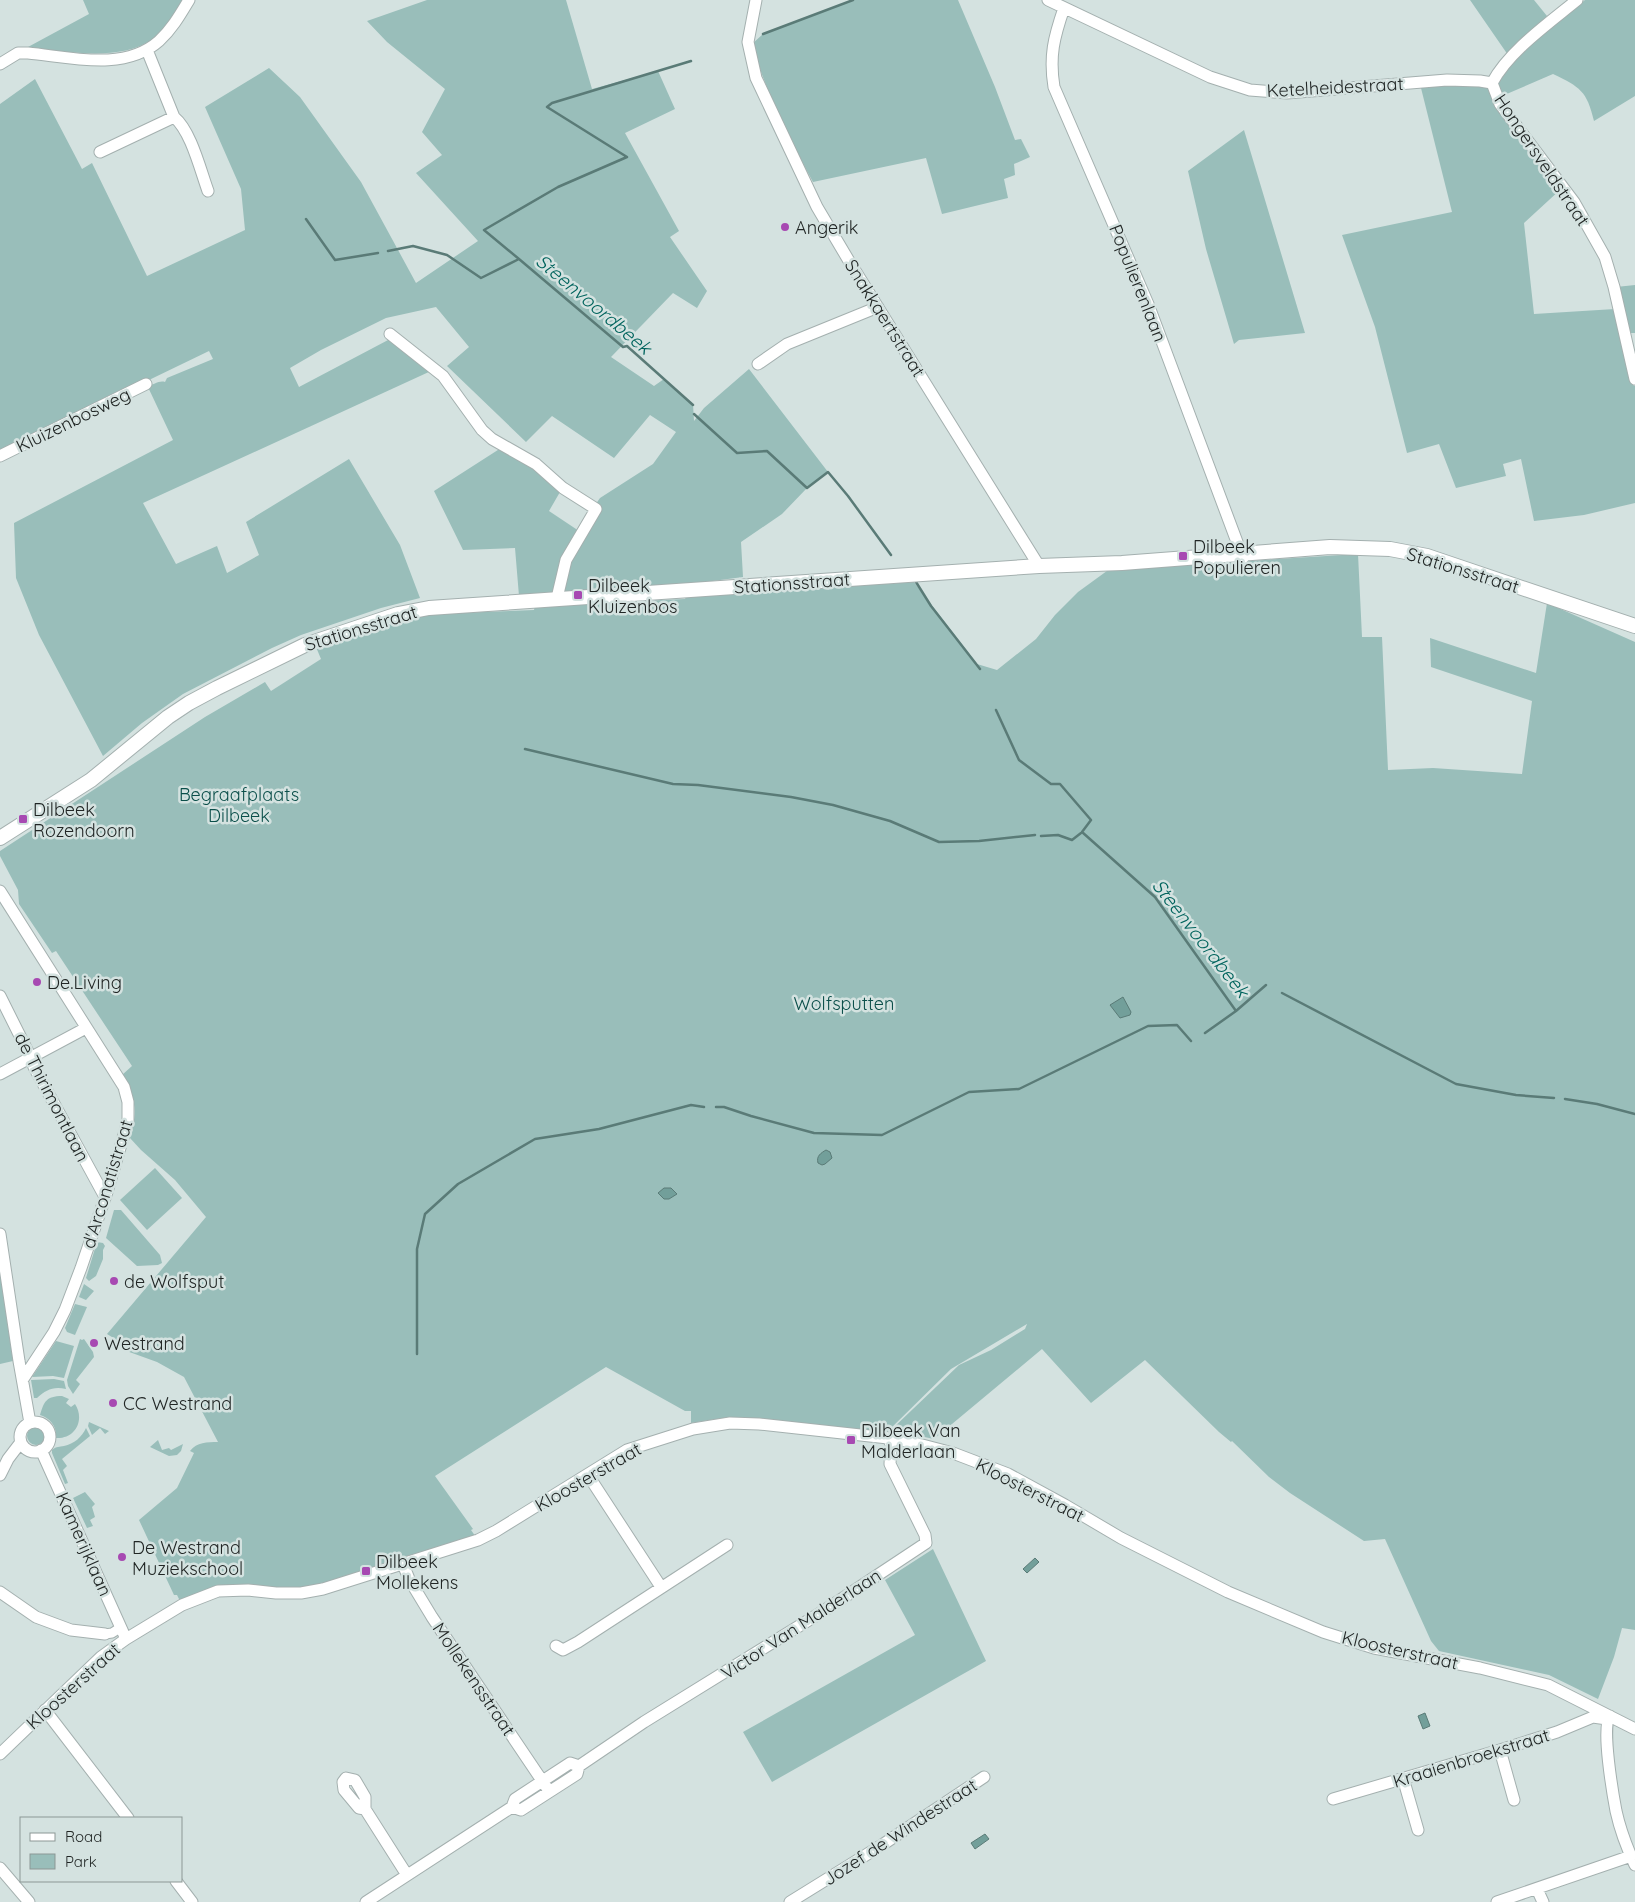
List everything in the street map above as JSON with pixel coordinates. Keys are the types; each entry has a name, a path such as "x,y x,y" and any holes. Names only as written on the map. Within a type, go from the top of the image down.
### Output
{"street":[{"path":"0,64 18,54 28,53 103,60 130,56 147,50 160,40 173,26 189,0"},
{"name":"Snakkaertstraat","path":"756,0 748,42 756,78 817,206 1039,566"},
{"name":"Ketelheidestraat","path":"1048,0 1210,77 1250,90 1287,93 1447,80 1492,83"},
{"name":"Hongersveldstraat","path":"1577,0 1505,63 1492,83 1500,104 1574,202 1605,257 1614,287 1635,379"},
{"name":"Populierenlaan","path":"1064,8 1054,38 1052,53 1051,69 1054,87 1148,304 1242,556"},
{"path":"147,50 174,117 180,122 186,133 208,191"},
{"path":"100,152 174,117"},
{"path":"758,364 787,344 878,307"},
{"path":"390,334 443,376 482,430 492,439 536,464 563,488 596,509 566,560 557,598"},
{"name":"Kluizenbosweg","path":"0,456 146,384"},
{"name":"Stationsstraat","path":"0,838 91,780 149,732 189,704 305,645 411,611 446,606 1039,566 1242,556 1330,547 1370,547 1427,556 1635,626"},
{"name":"d'Arconatistraat","path":"0,891 124,1087 129,1114 105,1197 65,1310 54,1332 23,1379"},
{"name":"de Thirimontlaan","path":"0,996 34,1067 105,1197"},
{"path":"0,1074 86,1028"},
{"path":"0,1234 30,1423"},
{"path":"39,1422 43,1424 49,1433 48,1443 41,1450 25,1448 21,1442 21,1430 30,1423 39,1422"},
{"name":"Kloosterstraat","path":"0,1754 101,1658 126,1639 182,1605 218,1591 248,1590 301,1593 323,1589 478,1540 496,1531 627,1450 693,1429 730,1423 759,1424 888,1438 953,1452 1008,1474 1065,1504 1121,1538 1228,1592 1323,1632 1374,1648 1480,1668 1548,1685 1609,1718 1635,1729"},
{"name":"Victor Van Malderlaan","path":"366,1902 512,1807 514,1799 546,1787 570,1763 579,1766 644,1722 825,1610 926,1543 925,1535 890,1464 891,1444 888,1438"},
{"path":"0,1475 8,1459 21,1442"},
{"name":"Kamerijklaan","path":"41,1450 126,1639"},
{"path":"588,1475 661,1587"},
{"path":"556,1646 564,1650 578,1642 727,1545"},
{"name":"Mollekensstraat","path":"403,1564 432,1617 546,1787"},
{"path":"0,1592 36,1617 71,1630 105,1634 112,1633 120,1628"},
{"path":"45,1710 127,1817"},
{"name":"Kraaienbroekstraat","path":"1333,1799 1500,1750 1557,1732 1594,1717 1609,1718"},
{"path":"1496,1902 1633,1861 1616,1811 1606,1736 1609,1718"},
{"path":"1500,1750 1514,1800"},
{"name":"Jozef de Windestraat","path":"790,1902 882,1845 984,1778"},
{"path":"1403,1778 1418,1830"},
{"path":"365,1809 407,1875"},
{"path":"0,1868 29,1902"},
{"path":"177,1882 192,1902"},
{"path":"1537,1889 1543,1902"}],"green space":[{"path":"83,0 184,0 157,36 140,46 125,51 92,54 28,47 89,14"},
{"path":"427,0 566,0 592,89 658,71 675,109 625,133 679,231 670,237 707,291 697,308 673,293 611,357 654,386 664,379 693,404 694,421 704,408 749,369 828,472 807,488 782,514 741,542 743,577 705,582 519,596 515,548 463,550 434,491 501,448 534,468 560,492 549,511 582,533 593,508 600,498 653,464 676,432 650,415 614,458 552,416 526,442 447,366 469,347 436,307 386,318 321,350 290,368 299,387 390,339 431,371 143,503 176,564 217,546 227,573 259,555 246,522 349,459 400,545 420,598 381,608 301,635 272,648 183,694 142,723 103,756 39,635 16,578 14,523 173,440 147,385 165,382 167,378 213,359 209,351 0,452 0,104 35,79 82,169 92,163 147,276 245,230 241,189 205,107 269,68 300,97 361,182 416,283 478,241 416,173 442,155 422,132 445,89 387,42 367,21"},
{"path":"853,0 958,0 1015,140 1021,139 1030,157 1014,164 1015,175 1004,179 1008,198 942,214 926,158 813,182 779,115 764,80 752,44 763,34"},
{"path":"1470,0 1534,0 1547,16 1508,55"},
{"path":"1585,0 1635,0 1635,96 1594,121 1585,96 1581,91 1553,74 1502,96 1496,86 1509,66 1536,40"},
{"path":"1447,84 1489,87 1561,189 1524,223 1534,314 1615,309 1633,385 1635,386 1635,503 1584,515 1534,521 1521,459 1503,464 1506,476 1456,488 1439,444 1407,453 1375,327 1342,235 1452,212 1421,88"},
{"path":"1244,130 1305,333 1239,340 1234,344 1206,249 1188,171"},
{"path":"1635,285 1635,333 1626,333 1616,287"},
{"name":"Wolfsputten","path":"1358,554 1362,637 1382,637 1388,770 1433,768 1522,774 1532,701 1431,667 1430,638 1536,673 1547,603 1635,642 1635,1630 1622,1628 1614,1657 1598,1699 1549,1675 1439,1651 1431,1641 1385,1539 1364,1541 1290,1493 1269,1477 1232,1441 1219,1432 1145,1360 1091,1403 1042,1349 934,1439 891,1430 959,1365 991,1350 1025,1329 1027,1324 951,1369 887,1432 730,1417 691,1423 691,1411 685,1411 606,1367 435,1476 473,1529 471,1530 478,1540 323,1589 248,1590 182,1605 177,1595 174,1595 139,1520 177,1488 194,1453 190,1451 193,1448 202,1443 218,1442 184,1377 157,1362 121,1349 120,1342 107,1334 206,1217 175,1180 130,1138 135,1112 133,1099 122,1075 132,1066 56,951 52,953 19,904 18,890 0,856 0,851 205,717 265,682 271,691 321,659 316,647 398,617 456,612 534,610 535,606 685,599 686,597 914,582 977,664 997,670 1036,639 1055,615 1078,592 1111,568 1121,567 1122,570"},
{"path":"155,1168 182,1198 147,1230 120,1200"},
{"path":"114,1210 121,1210 160,1255 162,1263 158,1265 137,1266 106,1238"},
{"path":"97,1242 103,1243 105,1246 103,1259 96,1276 89,1281 86,1278"},
{"path":"0,1273 13,1361 0,1364"},
{"path":"84,1284 94,1291 86,1300 79,1297"},
{"path":"75,1304 87,1307 75,1335 67,1332 65,1328"},
{"path":"80,1339 84,1339 93,1352 94,1357 76,1380 80,1384 73,1394 67,1380"},
{"path":"56,1341 74,1346 64,1378 53,1376 32,1377"},
{"path":"54,1379 64,1381 66,1389 50,1389 34,1398 31,1380"},
{"path":"62,1396 69,1399 66,1403 71,1407 75,1404 78,1410 79,1422 69,1435 56,1438 52,1423 40,1415 46,1401 52,1397"},
{"path":"89,1422 109,1431 105,1434 100,1428 92,1435 88,1426"},
{"path":"36,1427 42,1430 45,1436 42,1442 36,1445 30,1442 27,1436 30,1430"},
{"path":"86,1428 90,1436 62,1459 67,1466 63,1470 68,1483 65,1484 52,1450 74,1442"},
{"path":"158,1440 162,1450 169,1448 171,1450 183,1444 181,1451 177,1455 169,1456 150,1447"},
{"path":"85,1492 95,1504 92,1507 95,1517 90,1520 93,1526 87,1528 73,1498"},
{"path":"933,1549 986,1661 772,1782 743,1732 915,1635 885,1580"}],"shaded area":[{"path":"1123,997 1131,1012 1130,1015 1120,1018 1110,1005"},
{"path":"826,1150 830,1152 832,1158 822,1165 818,1163 818,1157"},
{"path":"664,1188 671,1188 677,1194 669,1199 664,1199 658,1193"},
{"path":"1035,1558 1039,1562 1027,1573 1023,1569"},
{"path":"1425,1713 1430,1726 1423,1729 1418,1716"},
{"path":"985,1834 989,1839 975,1849 971,1843"}],"waterway":[{"path":"763,34 853,0"},
{"path":"519,259 484,230 558,187 627,157 547,107 552,103 691,61"},
{"name":"Steenvoordbeek","path":"306,219 335,260 378,253"},
{"name":"Steenvoordbeek","path":"388,251 413,246 447,255 481,278 519,259 623,347 627,346 693,405"},
{"name":"Steenvoordbeek","path":"694,414 737,453 767,451 807,488 828,472 891,555"},
{"name":"Steenvoordbeek","path":"916,582 931,606 980,669"},
{"name":"Steenvoordbeek","path":"996,710 1019,760 1051,784 1060,784 1091,820 1082,832 1155,897 1236,1011 1266,985"},
{"path":"525,749 673,784 698,785 791,797 833,805 890,821 939,842 979,841 1035,835"},
{"path":"1041,836 1058,835 1072,840 1081,833"},
{"name":"Steenvoordbeek","path":"1282,993 1456,1084 1516,1095 1554,1098"},
{"path":"1205,1033 1236,1011"},
{"path":"716,1107 724,1107 814,1133 882,1135 969,1092 1019,1089 1148,1026 1177,1025 1191,1041"},
{"name":"Steenvoordbeek","path":"1565,1099 1597,1104 1635,1114"},
{"path":"417,1354 417,1249 425,1214 458,1184 535,1139 599,1129 691,1105 704,1107"}],"place":[{"name":"Angerik","path":"785,227"},
{"name":"Dilbeek Populieren","path":"1183,556"},
{"name":"Dilbeek Kluizenbos","path":"578,595"},
{"name":"Dilbeek Rozendoorn","path":"23,819"},
{"name":"De.Living","path":"37,982"},
{"name":"de Wolfsput","path":"114,1281"},
{"name":"Westrand","path":"94,1343"},
{"name":"CC Westrand","path":"113,1403"},
{"name":"Dilbeek Van Malderlaan","path":"851,1440"},
{"name":"De Westrand Muziekschool","path":"122,1557"},
{"name":"Dilbeek Mollekens","path":"366,1571"}],"park label":[{"name":"Begraafplaats Dilbeek","path":"239,804"}]}
